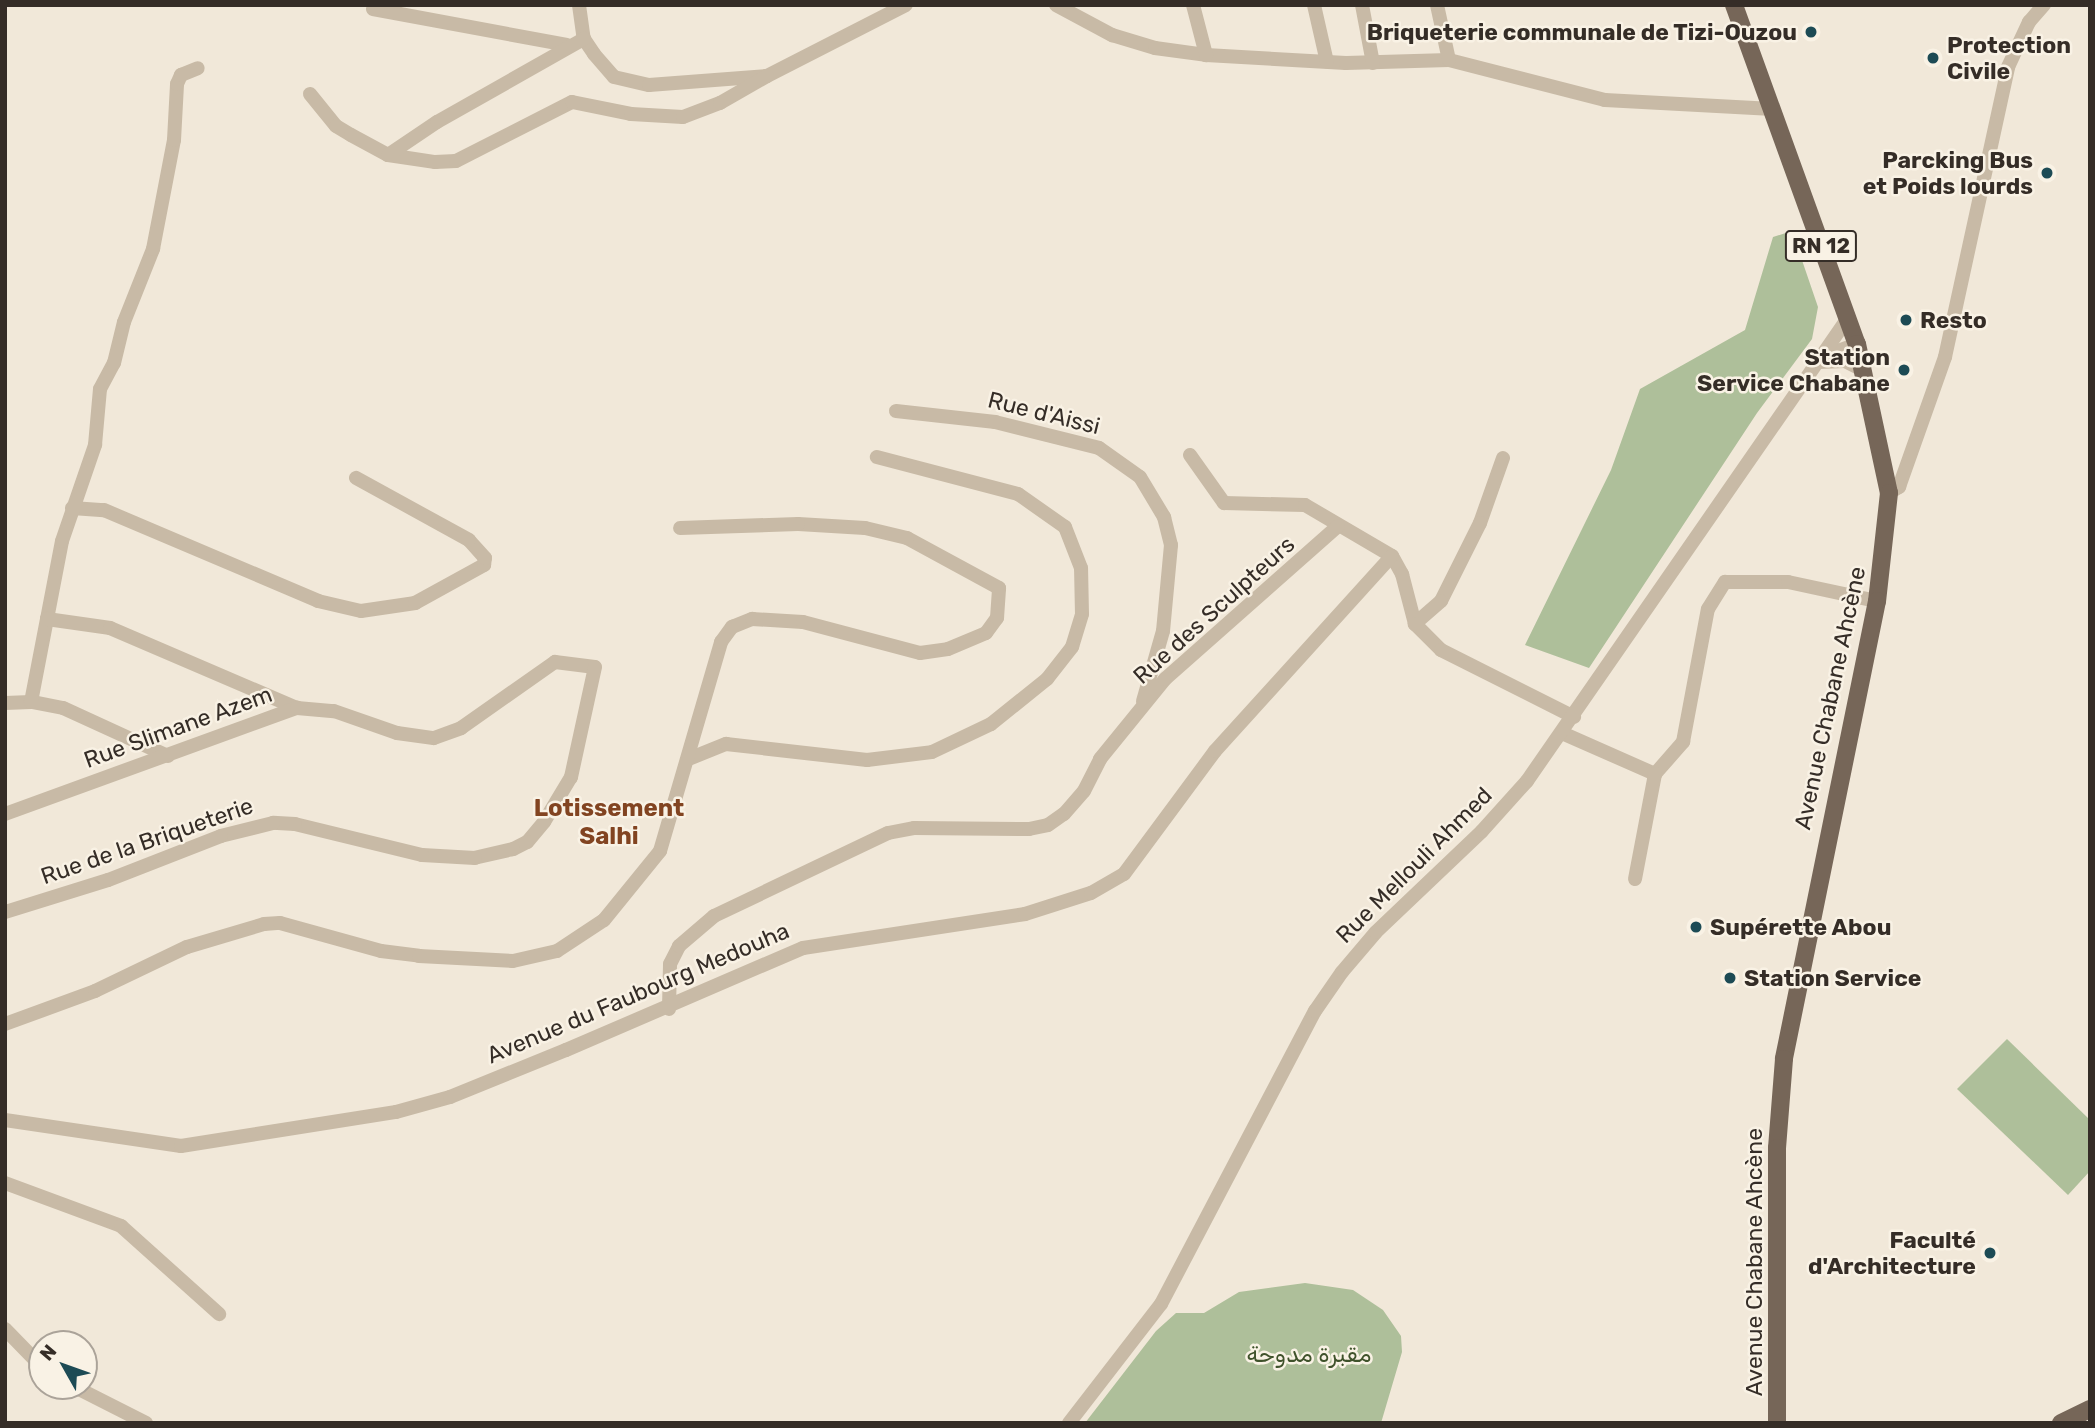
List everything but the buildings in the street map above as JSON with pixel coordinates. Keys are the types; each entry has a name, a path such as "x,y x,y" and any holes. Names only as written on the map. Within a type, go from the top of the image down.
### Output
{"main road":[{"name":"Avenue Chabane Ahcène","path":"1734,5 1857,344 1889,493 1877,601 1784,1059 1777,1148 1777,1422"},
{"path":"2060,1423 2090,1409"}],"street":[{"path":"579,5 584,39 614,77 629,83 767,76"},
{"path":"310,94 336,126 388,155 456,161 572,102 631,114 683,117 720,103 906,5"},
{"path":"1056,5 1112,35 1155,48 1206,55 1327,62 1449,60 1605,100 1773,108"},
{"path":"1193,5 1206,55"},
{"path":"1314,5 1327,62"},
{"path":"1362,5 1373,63"},
{"path":"1437,5 1449,60"},
{"path":"1889,493 1899,487 1945,358 2008,67 2029,22 2044,5"},
{"path":"373,9 567,45"},
{"path":"388,155 567,45 584,39"},
{"path":"31,702 72,508 94,445 100,389 114,363 124,322 153,249 174,140 177,84 181,75 198,68"},
{"name":"Rue Mellouli Ahmed","path":"1069,1423 1161,1304 1295,1047 1342,972 1376,932 1482,831 1562,733 1709,513 1821,359 1845,311"},
{"path":"1821,359 1857,344"},
{"path":"1821,359 1850,362 1864,370"},
{"name":"Rue d'Aissi","path":"896,411 995,422 1099,448 1140,477 1164,517 1171,545 1171,574 1163,631 1140,709"},
{"path":"1190,455 1224,503 1305,505 1392,556 1402,574 1415,624 1441,650 1574,717"},
{"path":"691,758 726,744 867,760 932,752 990,724 1046,679 1072,647 1082,614 1082,568 1065,527 1018,494 877,457"},
{"path":"1415,624 1441,601 1480,523 1503,458"},
{"path":"72,508 104,510 318,601 361,611 415,603 484,565 485,558 469,540 356,478"},
{"path":"5,1024 95,991 187,947 264,924 419,956 513,961 557,951 604,920 650,866 668,835 721,642 732,626 752,619 803,622 920,653 948,649 986,633 1000,604 999,588 985,577 907,538 865,528 798,524 680,528"},
{"name":"Rue des Sculpteurs","path":"669,1009 667,980 679,946 714,916 888,833 914,828 1048,825 1075,802 1100,759 1165,679 1338,526"},
{"name":"Avenue du Faubourg Medouha","path":"5,1120 149,1144 215,1143 396,1112 450,1097 669,1009 803,948 1025,914 1110,886 1139,856 1215,751 1392,556"},
{"path":"1634,879 1655,774 1683,742 1708,610 1725,582 1788,582 1877,601"},
{"path":"47,619 110,628 297,708"},
{"name":"Rue Slimane Azem","path":"5,814 297,708 334,711 397,733 435,738 461,728 555,662 595,667"},
{"name":"Rue de la Briqueterie","path":"5,912 108,880 221,836 273,823 295,824 422,855 475,858 513,849 527,842 544,822 571,777 595,667"},
{"path":"5,704 31,702 63,708 168,756"},
{"path":"1562,733 1655,774"},
{"path":"5,1183 121,1226 219,1314"},
{"path":"5,1329 28,1353"},
{"path":"98,1399 146,1423"}],"green space":[{"path":"1792,231 1818,307 1812,339 1757,413 1589,668 1525,645 1611,470 1640,389 1745,330 1773,237"},
{"path":"2007,1039 2090,1120 2090,1171 2068,1195 1957,1089"},
{"name":"مقبرة مدوحة","path":"1305,1283 1353,1290 1383,1310 1401,1336 1402,1352 1381,1423 1085,1423 1156,1331 1176,1313 1204,1313 1239,1292"}],"place":[{"name":"Briqueterie communale de Tizi-Ouzou","path":"1811,32"},
{"name":"Protection Civile","path":"1933,58"},
{"name":"Parcking Bus et Poids lourds","path":"2047,173"},
{"name":"Resto","path":"1906,320"},
{"name":"Station Service Chabane","path":"1904,370"},
{"name":"Supérette Abou","path":"1696,927"},
{"name":"Station Service","path":"1730,978"},
{"name":"Faculté d'Architecture","path":"1990,1253"}],"district":[{"name":"Lotissement Salhi","path":"609,823"}]}
